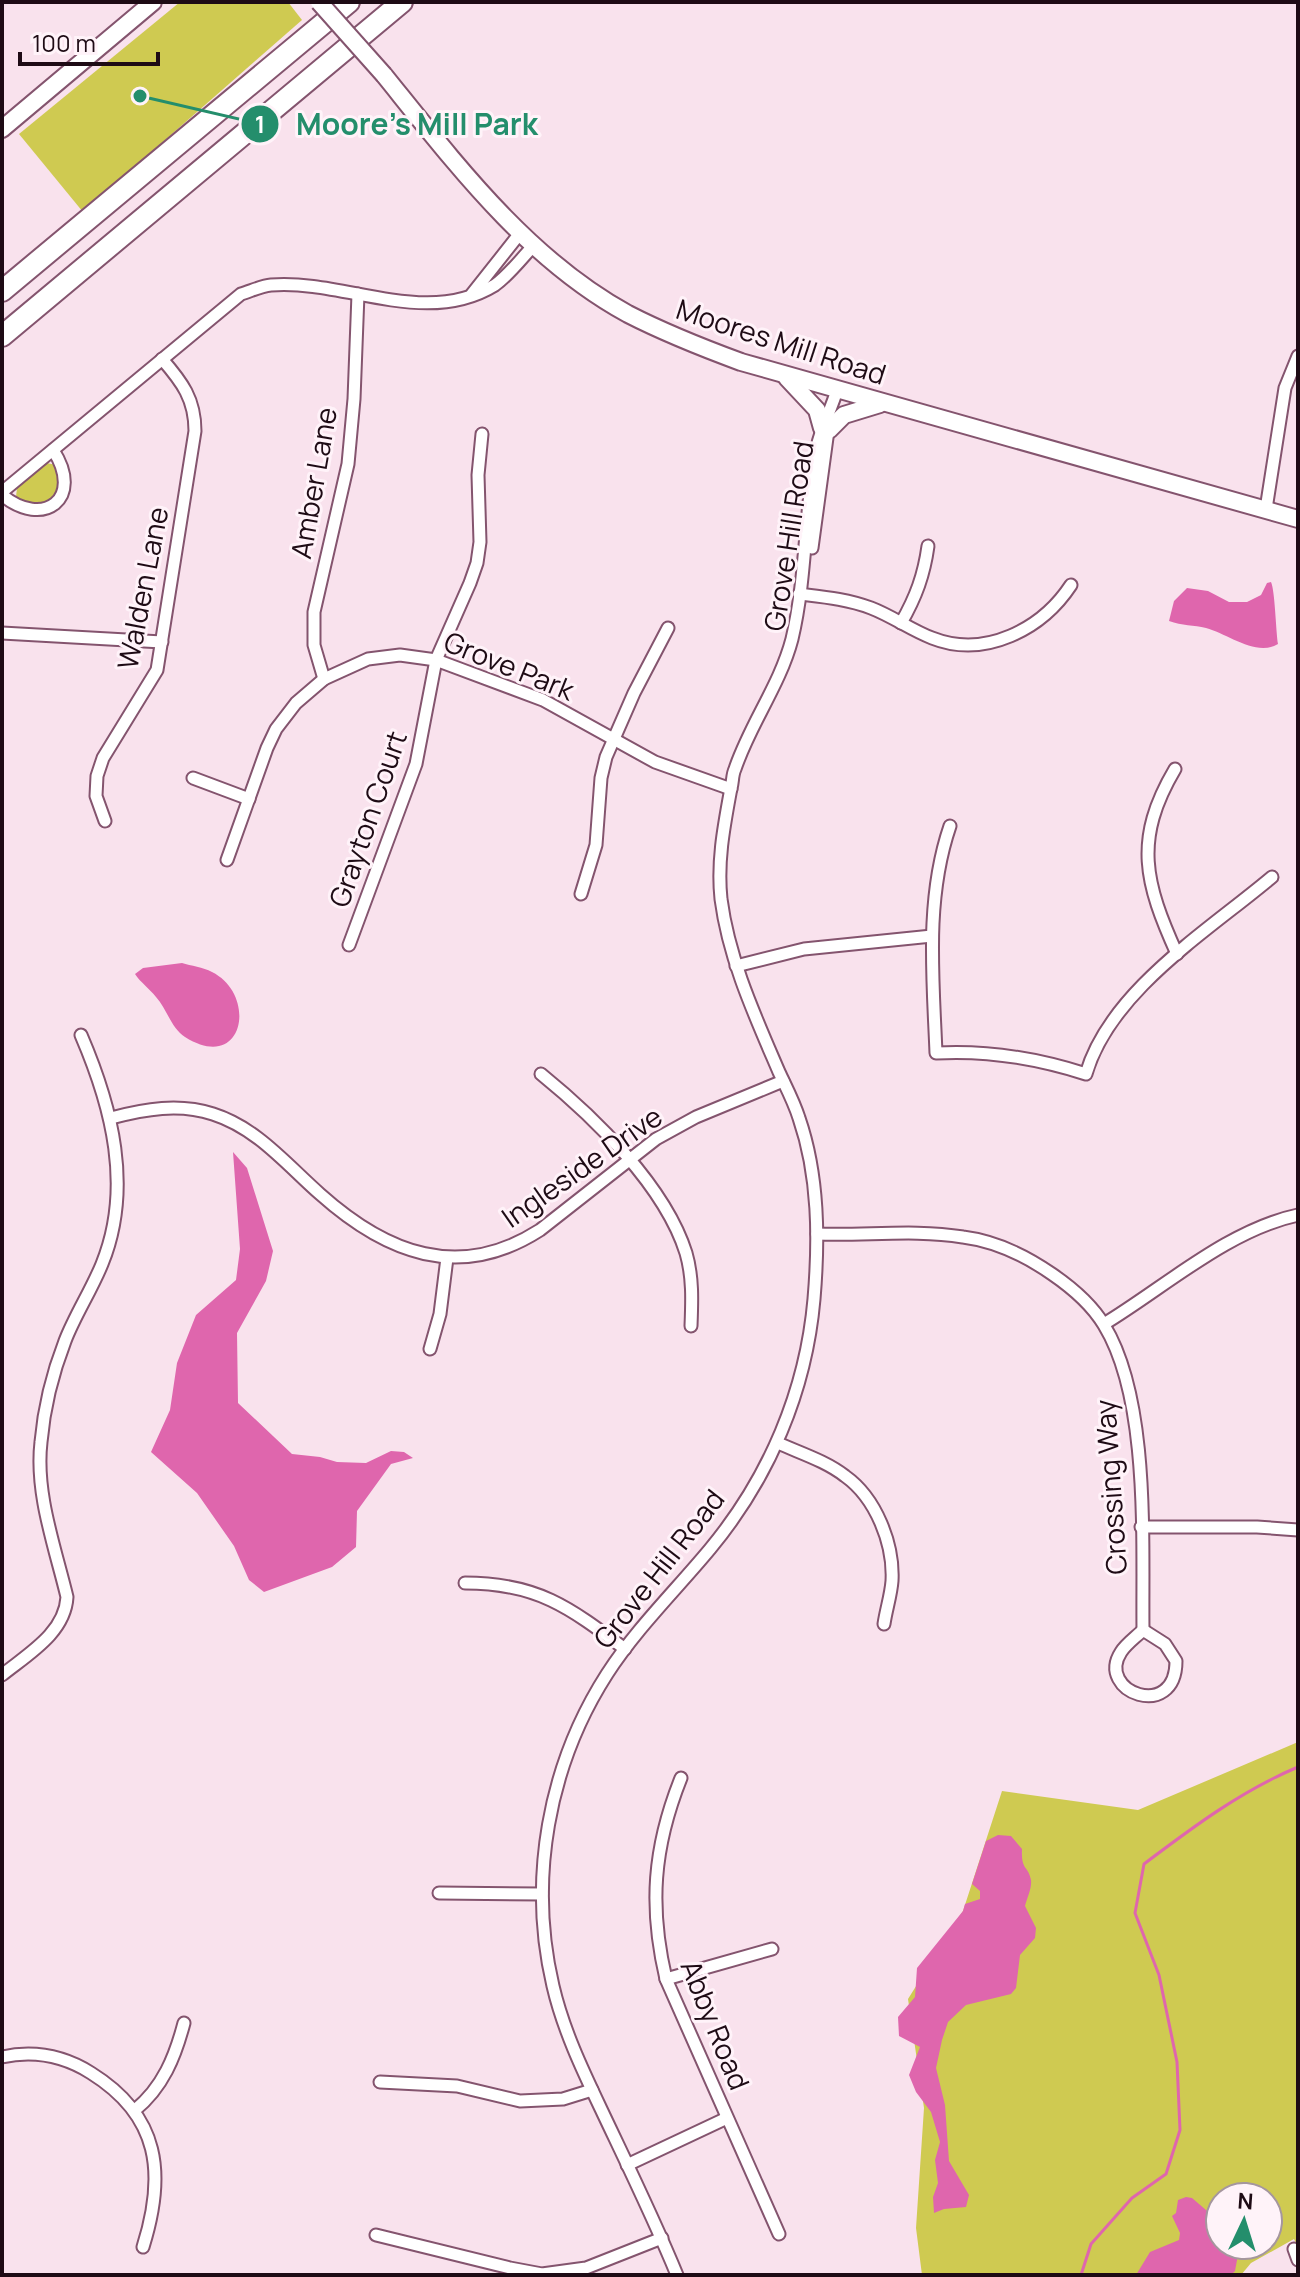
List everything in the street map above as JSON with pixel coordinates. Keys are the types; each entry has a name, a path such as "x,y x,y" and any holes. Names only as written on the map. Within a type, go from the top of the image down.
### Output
{"highway":[{"path":"2,291 349,2"},
{"path":"2,336 402,2"}],"street":[{"path":"2,129 153,2"},
{"name":"Moores Mill Road","path":"319,2 384,75 474,185 534,245 580,283 626,312 688,342 783,374 1298,519"},
{"path":"471,295 521,232"},
{"path":"53,450 64,471 65,480 64,492 57,502 35,510 22,509 2,494 53,450 241,294 270,285 431,304 451,303 496,284 534,245"},
{"name":"Amber Lane","path":"324,679 314,645 314,612 348,464 358,294"},
{"path":"1266,509 1285,388 1298,356"},
{"name":"Walden Lane","path":"105,821 96,796 97,776 103,758 157,670 195,431 195,416 187,388 162,359"},
{"path":"783,374 817,410 827,426 844,415 883,403"},
{"name":"Grove Hill Road","path":"677,2275 566,2030 553,1988 542,1894 546,1835 565,1760 586,1711 625,1649 715,1543 740,1507 778,1443 807,1348 815,1295 817,1234 815,1193 807,1149 799,1117 736,966 725,927 720,892 723,823 734,771 786,657 794,630 827,426 837,390"},
{"name":"Grayton Court","path":"349,945 416,764 436,660 477,563 480,542 478,475 482,434"},
{"path":"901,623 925,571 928,546"},
{"path":"802,595 860,604 944,642 967,644 990,643 1034,624 1057,604 1071,585"},
{"path":"581,894 596,845 601,778 612,738 668,628"},
{"path":"2,633 162,642"},
{"name":"Grove Park","path":"227,860 276,729 296,703 324,679 368,659 400,655 436,660 543,700 655,762 731,789"},
{"path":"1175,769 1154,810 1148,855 1153,898 1177,954"},
{"path":"193,778 249,799"},
{"path":"950,826 942,849 932,936 936,1053 1001,1053 1048,1061 1086,1074 1092,1052 1130,999 1177,954 1272,877"},
{"path":"736,966 818,947 932,936"},
{"path":"2,1675 57,1627 66,1608 67,1597 42,1488 40,1445 52,1382 65,1341 103,1263 112,1229 117,1174 111,1118 81,1035"},
{"path":"541,1074 581,1105 656,1194 673,1221 686,1252 693,1286 691,1326"},
{"name":"Ingleside Drive","path":"111,1118 138,1111 172,1108 216,1115 272,1148 318,1192 379,1239 447,1258 500,1251 520,1243 656,1139 696,1117 783,1081"},
{"path":"1104,1324 1234,1239 1274,1220 1298,1215"},
{"name":"Crossing Way","path":"817,1234 932,1233 986,1242 1038,1264 1075,1292 1104,1324 1125,1375 1133,1407 1141,1527 1143,1630"},
{"path":"430,1349 440,1314 447,1258"},
{"path":"778,1443 843,1474 866,1497 877,1515 888,1546 892,1580 884,1624"},
{"path":"1141,1527 1298,1530"},
{"path":"465,1583 518,1587 539,1593 576,1613 625,1649"},
{"path":"1143,1630 1165,1644 1176,1661 1172,1682 1166,1689 1147,1697 1137,1696 1120,1683 1116,1663 1120,1653 1143,1630"},
{"name":"Abby Road","path":"681,1778 666,1815 655,1881 658,1946 666,1979 779,2234"},
{"path":"439,1893 500,1896 542,1894"},
{"path":"666,1979 772,1949"},
{"path":"135,2110 159,2087 175,2056 184,2023"},
{"path":"2,2057 41,2055 66,2060 106,2083 135,2110 151,2149 156,2185 143,2247"},
{"path":"380,2082 457,2086 520,2101 563,2099 592,2090"},
{"path":"627,2165 727,2118"},
{"path":"376,2235 542,2274 586,2268 662,2238"}],"shaded area":[{"path":"180,2 288,2 302,20 83,212 19,134"},
{"path":"47,463 56,465 60,488 47,502 39,505 21,501 16,497 17,488"},
{"path":"1271,582 1278,644 1261,648 1251,646 1206,628 1169,621 1174,601 1187,588 1208,591 1229,602 1247,602 1261,595 1267,583"},
{"path":"182,963 212,972 226,983 235,997 239,1012 238,1027 232,1039 221,1046 205,1046 180,1033 160,1002 135,974 143,968"},
{"path":"233,1152 247,1168 273,1251 266,1281 237,1333 238,1403 292,1454 337,1462 366,1463 391,1451 404,1452 413,1458 391,1464 357,1511 356,1547 332,1567 264,1592 249,1580 234,1546 197,1493 151,1452 170,1410 177,1363 196,1315 236,1280 240,1249"},
{"path":"1298,1742 1298,2247 1294,2239 1284,2245 1284,2181 1204,2181 1204,2261 1255,2261 1241,2275 922,2275 916,2228 924,2108 908,1999 963,1911 1002,1791 1138,1810"},
{"path":"998,1835 1011,1836 1022,1849 1024,1865 1031,1880 1025,1906 1036,1928 1035,1938 1020,1955 1016,1988 1011,1994 966,2005 948,2022 936,2068 945,2105 949,2161 969,2195 966,2207 934,2213 933,2197 938,2183 935,2160 940,2142 931,2112 916,2092 909,2075 920,2047 899,2036 898,2017 915,1997 917,1968 963,1911 965,1904 980,1899 980,1891 972,1884 986,1841"},
{"path":"1192,2198 1204,2208 1204,2261 1237,2261 1231,2275 1136,2275 1150,2252 1179,2240 1180,2233 1172,2216 1176,2213 1178,2200"}],"waterway":[{"path":"1081,2275 1091,2244 1132,2198 1166,2174 1180,2130 1177,2062 1159,1975 1135,1913 1144,1864 1237,1798 1298,1767"}],"place":[{"name":"Moore’s Mill Park","path":"140,96"}]}
